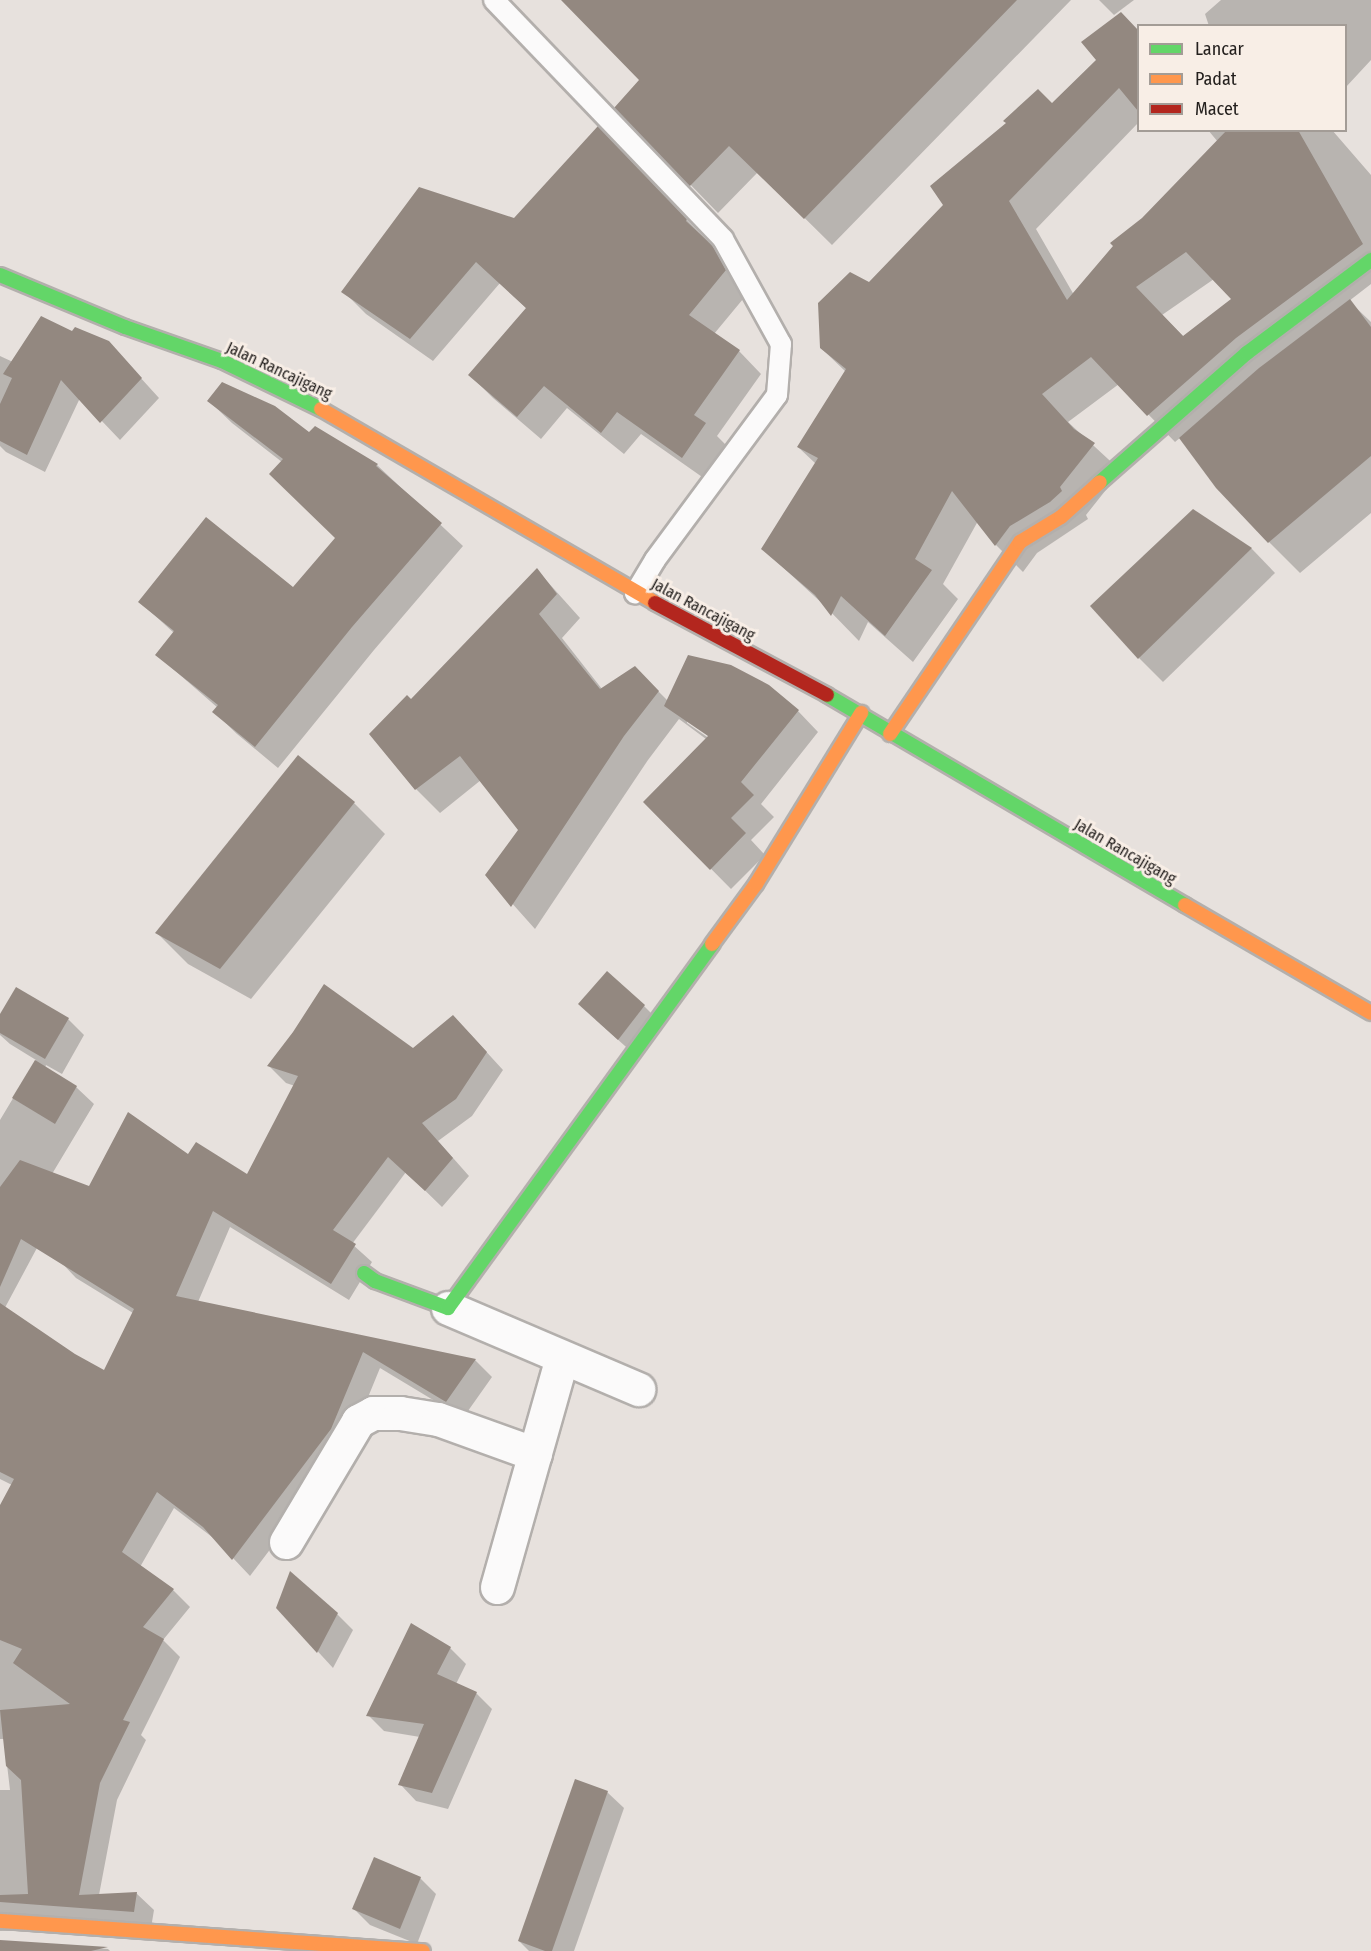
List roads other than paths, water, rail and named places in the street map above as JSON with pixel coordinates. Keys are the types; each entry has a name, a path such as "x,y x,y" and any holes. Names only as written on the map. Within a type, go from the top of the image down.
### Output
{"street":[{"path":"890,734 1020,542 1061,516 1247,352 1371,260"},
{"name":"Jalan Rancajigang","path":"0,275 125,327 222,361 303,398 635,593 861,713 890,734 1371,1013"},
{"path":"448,1308 756,884 861,713"},
{"path":"364,1273 375,1281 448,1308 638,1389"},
{"path":"497,1587 562,1358"},
{"path":"286,1542 358,1421 373,1413 400,1413 438,1419 535,1454"},
{"path":"0,1921 423,1951"}],"lane":[{"path":"494,0 723,239 781,344 777,395 655,560 635,593"}]}
